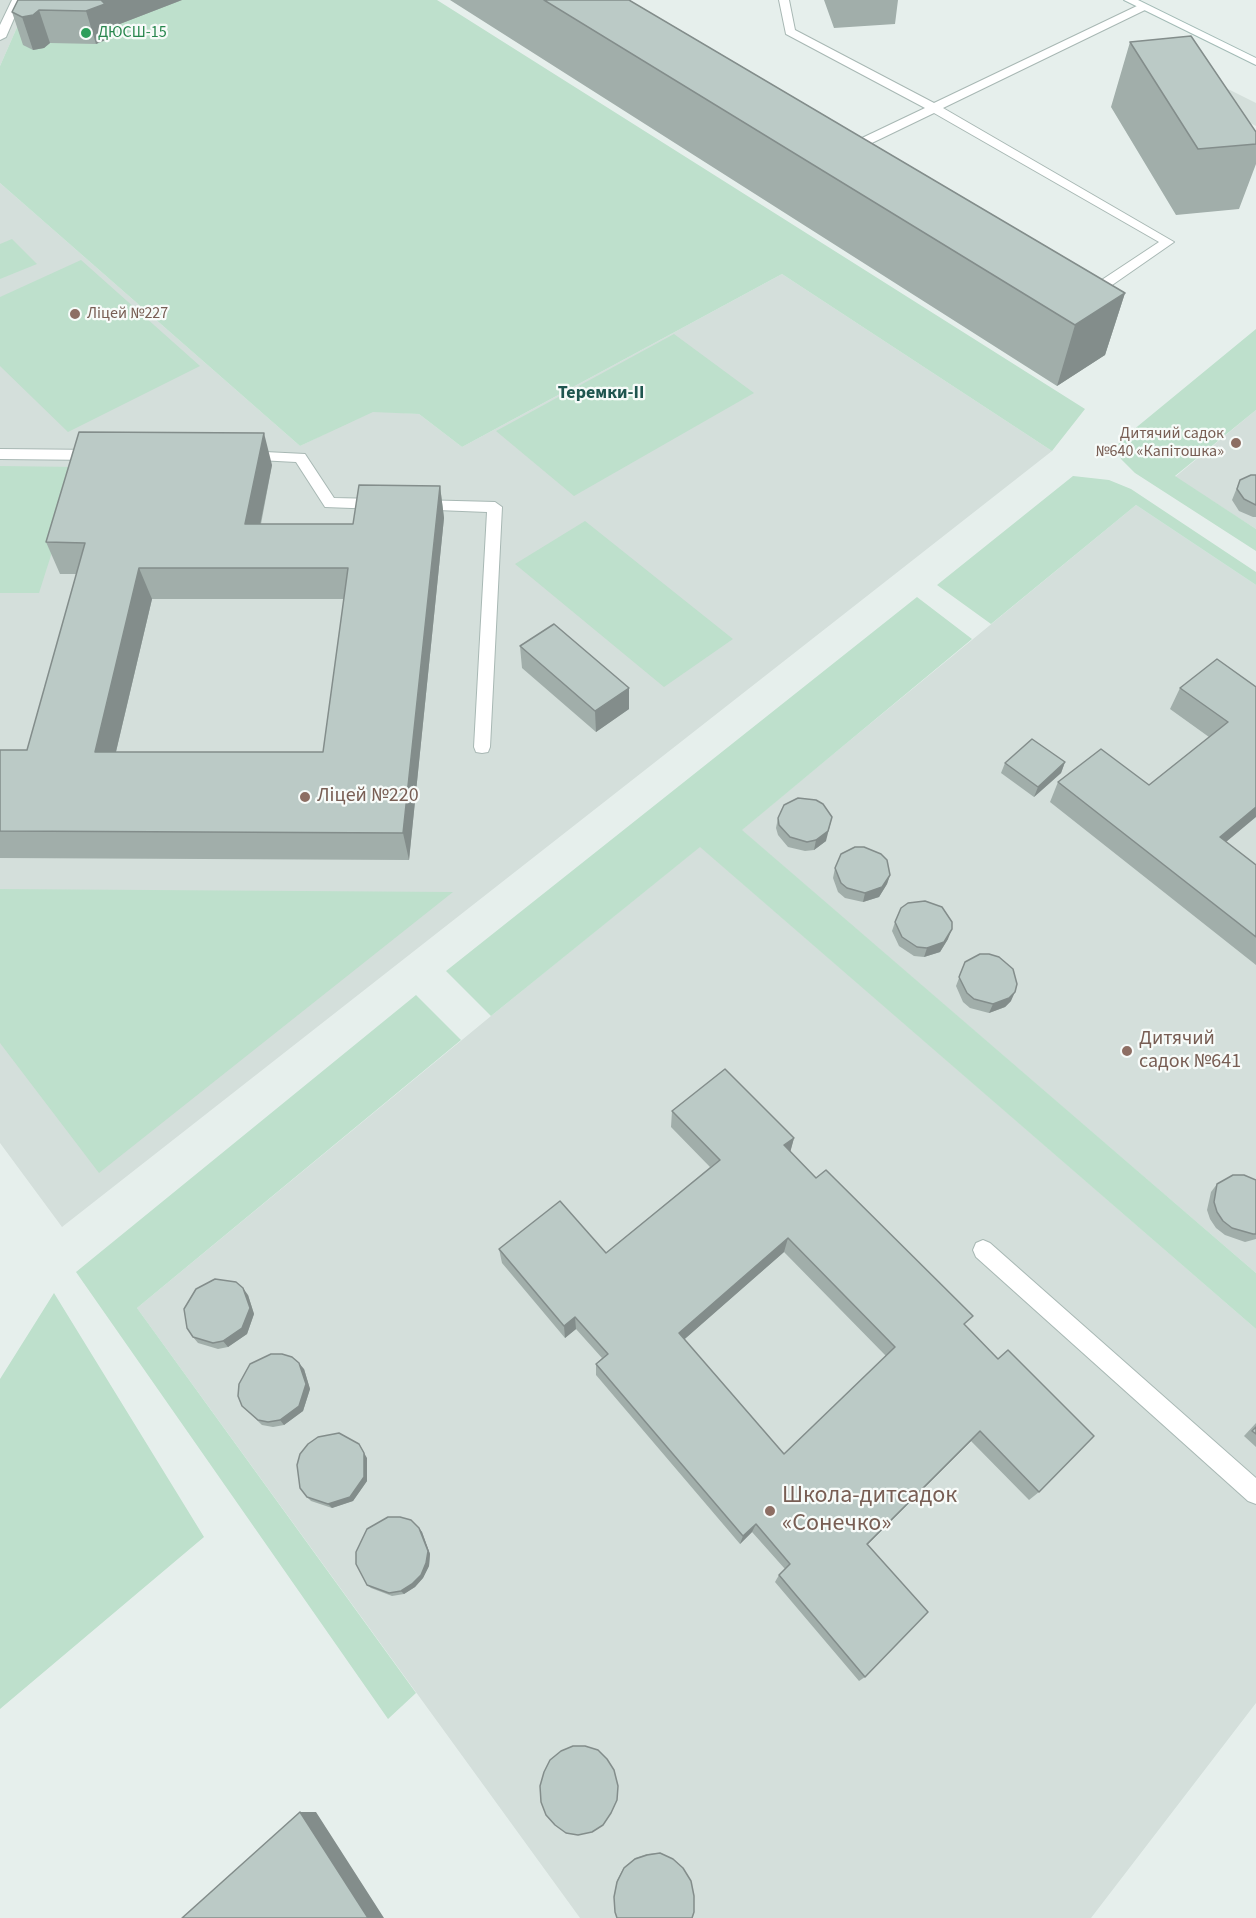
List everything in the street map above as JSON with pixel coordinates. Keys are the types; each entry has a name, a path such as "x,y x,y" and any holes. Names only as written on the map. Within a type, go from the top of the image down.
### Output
{"street":[{"path":"0,37 17,0"},
{"path":"784,0 790,32 934,108 1168,242 1072,306"},
{"path":"1129,0 1256,62"},
{"path":"829,158 1143,7"},
{"path":"0,454 108,455"},
{"path":"228,456 300,457 330,503 495,507 482,747"},
{"path":"983,1250 1256,1493"}],"shaded area":[{"path":"0,0 29,0 0,66"},
{"path":"1220,85 1256,103 1256,126 1199,98"},
{"name":"Ліцей №220","path":"0,183 300,446 372,411 419,414 462,447 782,274 1052,451 62,1227 0,1143"},
{"name":"Дитячий садок №640 «Капітошка»","path":"1256,410 1256,529 1175,477"},
{"name":"Дитячий садок №641","path":"1136,505 1256,585 1256,1273 741,830"},
{"name":"Школа-дитсадок «Сонечко»","path":"700,846 1256,1329 1256,1703 1091,1918 580,1918 137,1308"}],"green space":[{"path":"29,0 437,0 1085,409 1052,451 782,274 462,447 419,414 373,412 300,446 0,183 0,66"},
{"path":"12,239 37,264 0,279 0,244"},
{"path":"81,260 200,366 68,432 0,366 0,297"},
{"path":"1256,329 1256,410 1175,476 1256,529 1256,551 1135,473 1121,459 1116,448 1121,440"},
{"path":"674,334 754,393 574,496 496,431"},
{"path":"0,466 79,467 39,593 0,593"},
{"path":"1073,476 1109,480 1131,489 1256,572 1256,585 1136,505 991,624 937,585"},
{"path":"585,521 733,639 664,687 515,564"},
{"path":"917,597 972,639 742,830 1256,1273 1256,1329 700,847 491,1016 446,971"},
{"path":"0,889 453,892 99,1173 0,1043"},
{"path":"416,995 461,1040 137,1308 416,1693 388,1719 76,1272"},
{"path":"54,1293 204,1537 0,1709 0,1379"}],"building":[{"path":"18,0 101,0 105,4 86,11 39,10 33,15 22,17 12,12"},
{"path":"544,0 629,0 1125,293 1075,325"},
{"path":"1191,36 1256,132 1256,144 1198,149 1130,42"},
{"path":"79,432 264,433 245,524 353,524 359,485 440,486 403,833 0,831 0,750 27,750 85,543 46,542","holes":["139,568 348,568 323,752 95,752"]},
{"path":"1256,475 1256,505 1244,499 1237,489 1240,480"},
{"path":"554,624 629,688 595,711 520,646"},
{"path":"1217,659 1256,687 1256,807 1220,837 1256,865 1256,937 1058,782 1101,749 1149,785 1228,722 1180,688"},
{"path":"1032,739 1065,762 1038,787 1005,763"},
{"path":"798,798 816,800 823,804 832,817 828,831 816,840 807,842 790,837 779,825 778,818 784,805"},
{"path":"855,847 864,847 881,854 887,860 890,875 882,887 865,893 847,888 841,883 835,868 841,854"},
{"path":"925,901 942,907 952,922 952,929 944,942 927,948 917,947 902,937 895,922 901,908 908,903"},
{"path":"980,954 999,957 1013,969 1017,984 1015,992 1009,998 993,1004 974,999 967,993 959,977 965,962"},
{"path":"725,1069 794,1138 784,1145 816,1178 826,1170 973,1316 964,1324 998,1359 1008,1350 1094,1436 1039,1492 980,1431 867,1544 928,1612 865,1677 779,1575 790,1564 756,1524 743,1536 596,1364 608,1354 575,1317 564,1326 499,1249 560,1201 606,1253 720,1160 672,1111","holes":["788,1238 895,1347 784,1454 679,1333"]},
{"path":"1233,1175 1244,1175 1256,1180 1256,1234 1232,1228 1217,1212 1214,1202 1217,1184"},
{"path":"215,1279 236,1282 243,1288 250,1308 242,1328 223,1341 213,1343 193,1337 187,1328 184,1309 196,1289"},
{"path":"271,1354 292,1357 299,1363 306,1384 299,1406 280,1420 268,1422 258,1420 242,1406 238,1396 239,1384 250,1364"},
{"path":"339,1433 359,1444 364,1453 364,1477 350,1497 328,1504 307,1497 300,1488 297,1465 300,1454 308,1444 318,1437"},
{"path":"388,1517 411,1520 419,1528 428,1551 421,1575 401,1591 389,1593 367,1585 356,1564 356,1552 367,1529"},
{"path":"573,1746 585,1746 598,1750 614,1770 618,1786 617,1800 603,1825 592,1832 578,1835 566,1833 546,1815 541,1802 540,1786 550,1760 561,1751"},
{"path":"300,1812 368,1918 182,1918"},
{"path":"660,1853 673,1859 683,1868 691,1881 694,1896 692,1918 617,1918 614,1897 617,1882 624,1868 635,1859"}],"place":[{"name":"ДЮСШ-15","path":"86,33"},
{"name":"Ліцей №227","path":"75,314"},
{"name":"Дитячий садок №640 «Капітошка»","path":"1236,443"},
{"name":"Ліцей №220","path":"305,797"},
{"name":"Дитячий садок №641","path":"1127,1051"},
{"name":"Школа-дитсадок «Сонечко»","path":"770,1511"}],"district":[{"name":"Теремки-ІІ","path":"601,394"}]}
